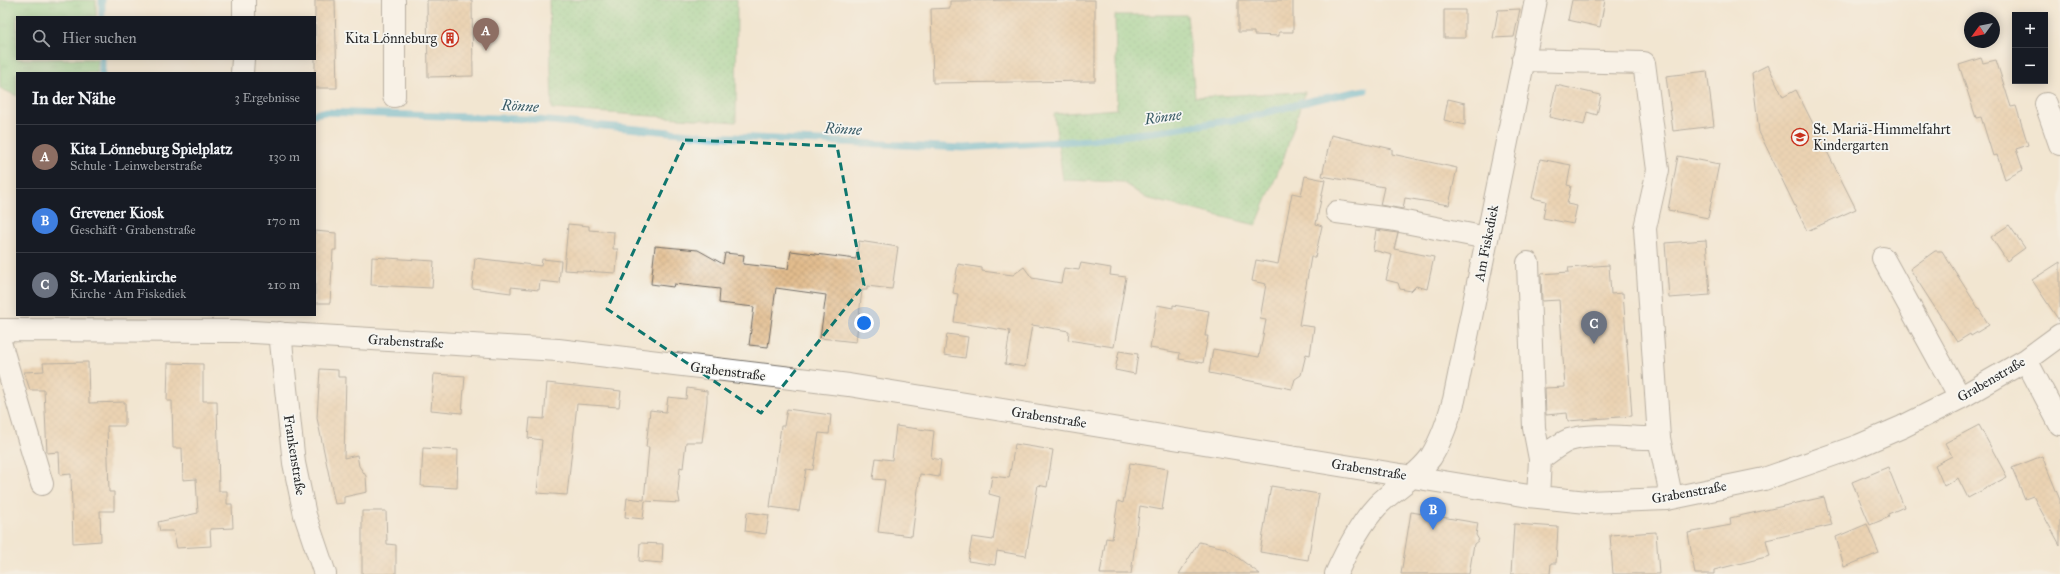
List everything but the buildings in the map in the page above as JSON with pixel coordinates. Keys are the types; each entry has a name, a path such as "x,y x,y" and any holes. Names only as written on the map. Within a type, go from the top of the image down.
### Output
{"street":[{"path":"244,0 244,16"},
{"path":"394,0 394,96"},
{"name":"Am Fiskediek","path":"1336,574 1349,546 1376,507 1412,476 1430,458 1444,432 1454,400 1536,0"},
{"path":"242,72 243,60"},
{"path":"1523,60 1644,63 1658,170 1645,228 1659,438 1669,486 1667,499"},
{"path":"2046,104 2060,144"},
{"path":"1337,212 1390,219 1487,238"},
{"path":"1883,258 1960,398"},
{"path":"1528,262 1534,428 1540,459 1538,497"},
{"name":"Grabenstraße","path":"0,330 236,323 280,333 558,350 849,385 1538,497 1587,502 1667,499 1764,478 1858,446 1902,427 1960,398 2026,360 2060,335"},
{"name":"Frankenstraße","path":"280,333 294,463 305,515 325,574"},
{"path":"0,342 42,484"},
{"path":"2026,360 2060,424"},
{"path":"1540,459 1569,440 1598,437 1638,439 1659,438"}],"highlighted area":[{"path":"685,140 837,146 864,285 761,413 607,309"}],"green space":[{"path":"0,0 96,0 96,16 16,16 16,60 97,60 97,72 16,72 16,96 0,88"},
{"path":"549,0 737,0 736,122 552,109"},
{"path":"1115,15 1187,15 1195,97 1305,92 1284,157 1256,225 1146,198 1122,182 1063,180 1054,114 1117,109"}],"waterway":[{"name":"Rönne","path":"102,0 102,16"},
{"name":"Rönne","path":"102,60 102,72"},
{"name":"Rönne","path":"316,114 323,112 528,119 714,136 963,148 1090,140 1167,130 1245,118 1314,100 1365,90"}],"place":[{"name":"Kita Lönneburg","path":"450,38"},
{"name":"Kita Lönneburg Spielplatz","path":"486,51"},
{"name":"St. Mariä-Himmelfahrt Kindergarten","path":"1800,137"},
{"name":"St.-Marienkirche","path":"1594,344"},
{"name":"Grevener Kiosk","path":"1433,530"}]}
